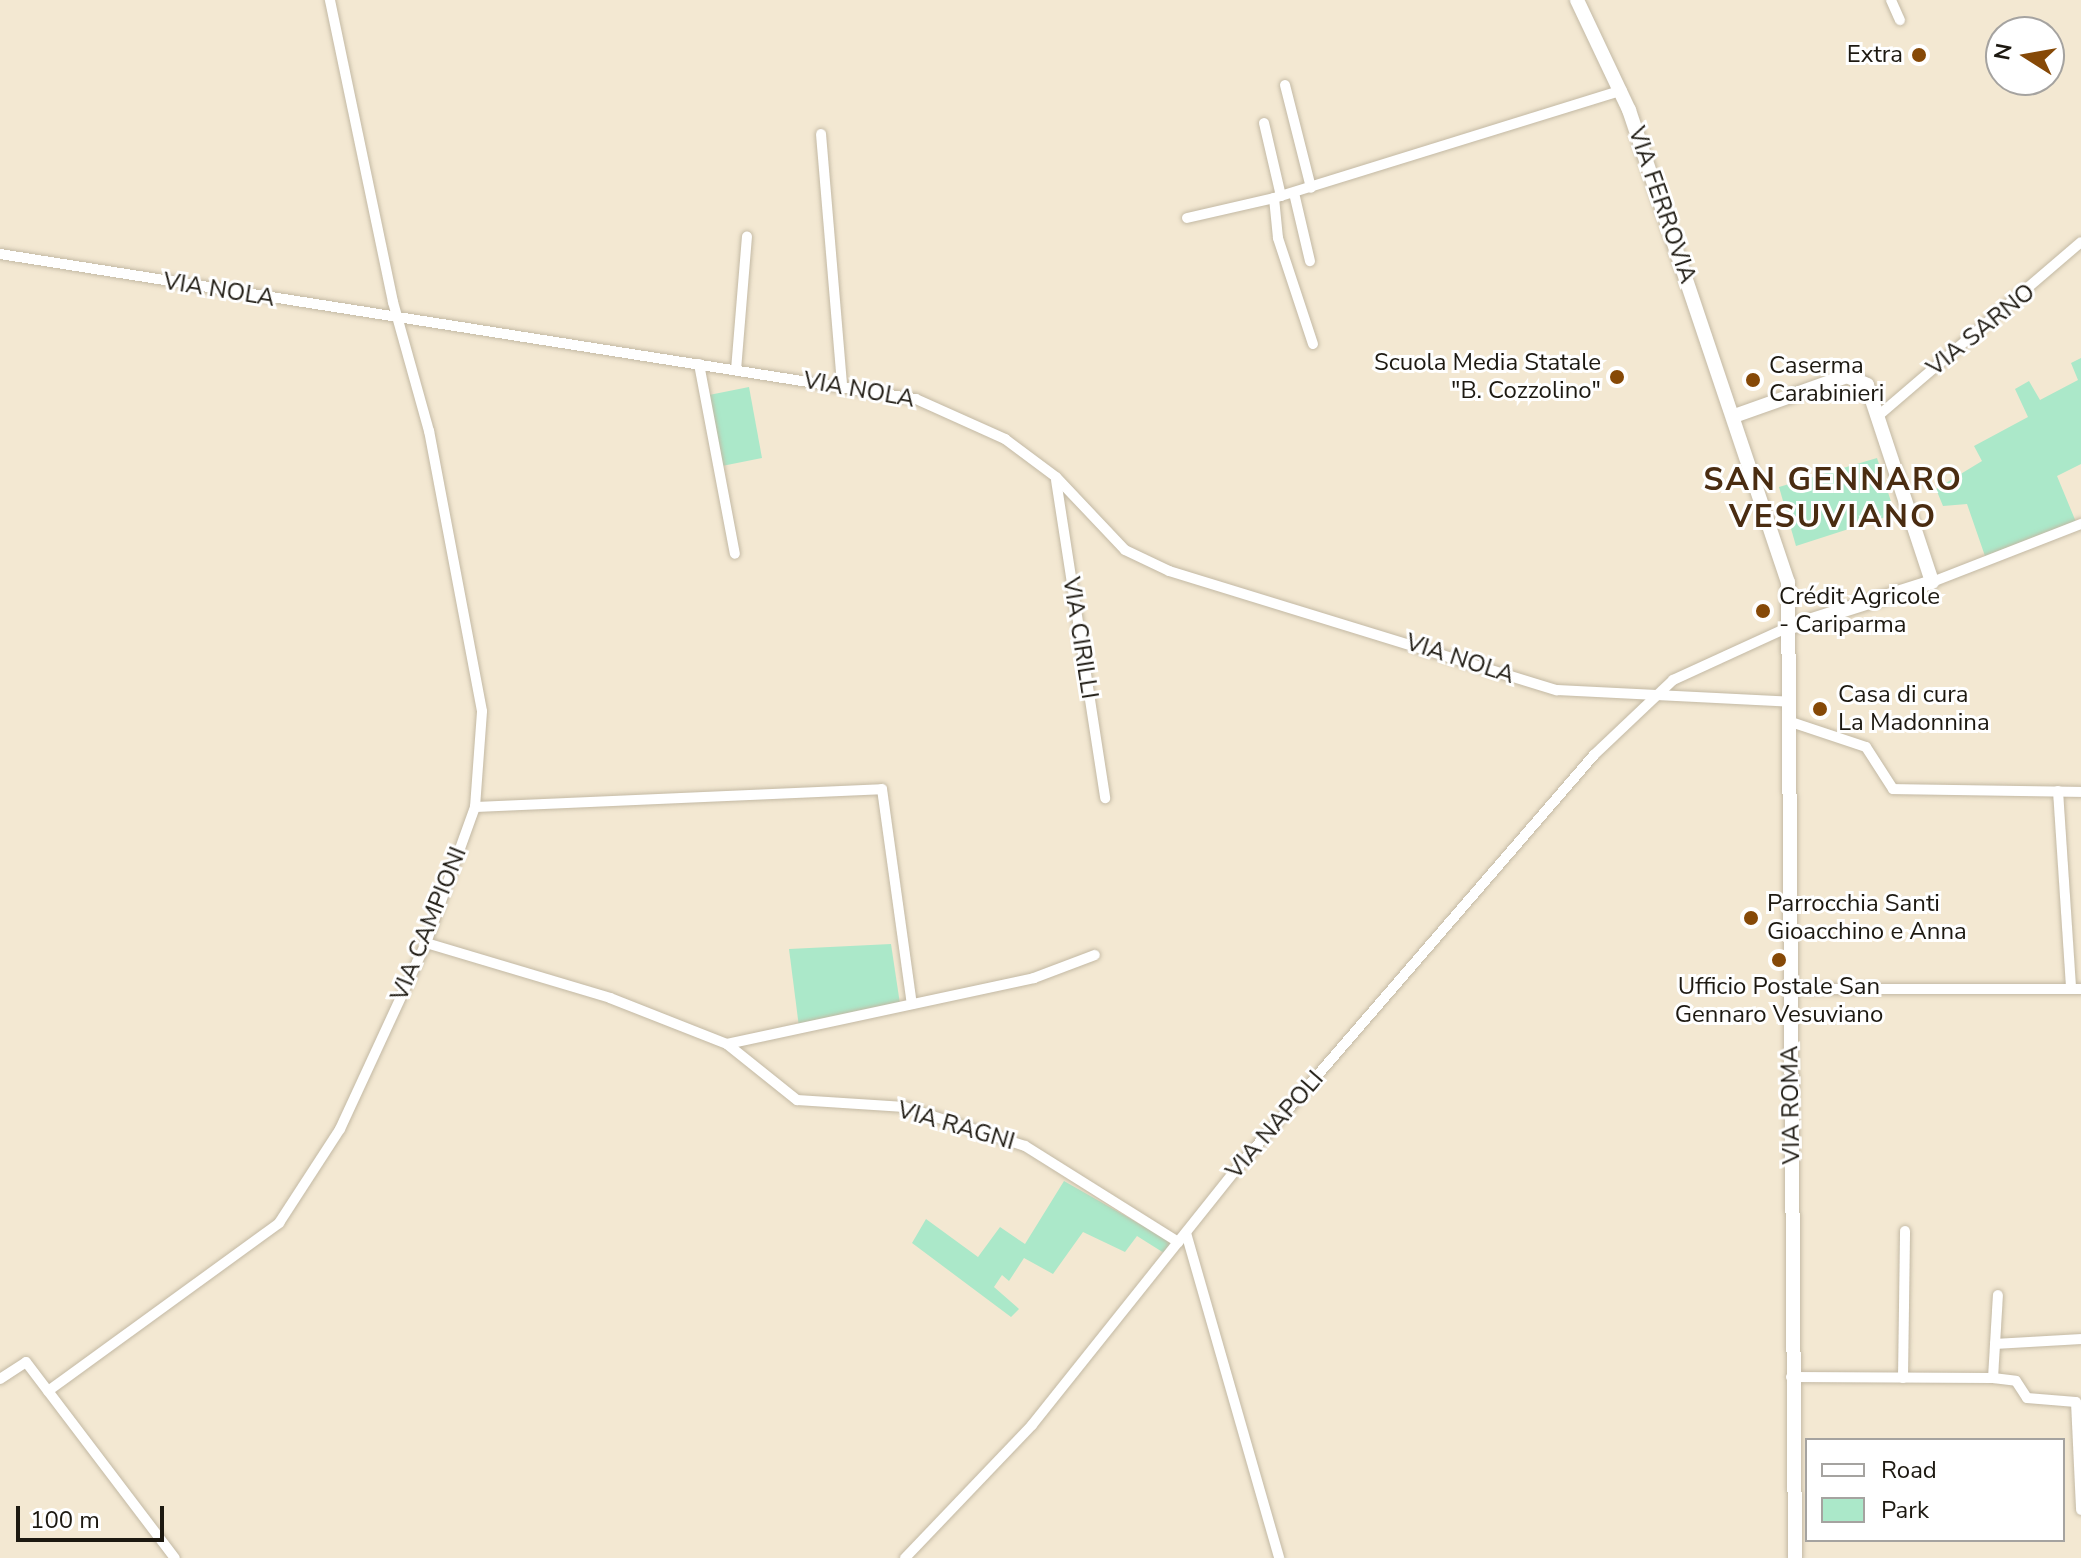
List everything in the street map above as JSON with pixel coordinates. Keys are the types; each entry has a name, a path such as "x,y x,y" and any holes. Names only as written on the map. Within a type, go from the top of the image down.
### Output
{"main road":[{"name":"VIA FERROVIA","path":"1577,0 1622,90 1737,415 1783,556 1793,626"},
{"path":"1737,415 1847,376 1867,385 1932,582 1793,626"},
{"name":"VIA ROMA","path":"1793,626 1789,989 1795,1558"}],"street":[{"name":"VIA CAMPIONI","path":"48,1391 279,1223 340,1129 426,943 475,807 482,711 402,318 393,302 330,0"},
{"path":"1891,0 1900,20"},
{"path":"1285,85 1311,188"},
{"path":"1187,218 1311,188 1622,90"},
{"path":"1264,123 1278,197 1278,238 1313,344"},
{"path":"821,134 842,386"},
{"path":"1294,193 1310,261"},
{"path":"736,370 747,236"},
{"name":"VIA SARNO","path":"1878,416 2081,242"},
{"name":"VIA NOLA","path":"0,254 842,386 945,408 1005,439 1056,477 1116,542 1151,565 1557,690 1652,698 1791,702"},
{"path":"699,364 735,554"},
{"name":"VIA CIRILLI","path":"1056,477 1105,798"},
{"path":"1932,582 2081,524"},
{"name":"VIA NAPOLI","path":"905,1558 1032,1425 1182,1237 1594,755 1673,680 1793,626"},
{"path":"1791,722 1866,747 1893,789 2081,792"},
{"path":"475,807 882,789 912,1004"},
{"path":"1789,989 2076,989 2058,791"},
{"name":"VIA RAGNI","path":"426,943 610,998 727,1044 797,1100 905,1107 1025,1146 1182,1237"},
{"path":"727,1044 1034,978 1095,955"},
{"path":"1903,1378 1905,1231"},
{"path":"1182,1237 1279,1558"},
{"path":"1993,1378 1998,1295"},
{"path":"1995,1344 2081,1339"},
{"path":"0,1379 26,1362 175,1558"},
{"path":"1791,1377 1993,1378 2016,1381 2027,1398 2076,1402 2081,1510"}],"green space":[{"path":"2081,358 2081,464 2057,476 2076,522 1985,556 1967,504 1943,506 1936,489 1982,461 1974,446 2028,417 2015,389 2029,381 2040,400 2078,380 2071,363"},
{"path":"749,387 762,458 722,466 709,395"},
{"path":"1877,458 1895,514 1796,546 1779,487"},
{"path":"891,944 900,1004 799,1027 789,949"},
{"path":"1064,1181 1173,1243 1164,1253 1137,1236 1125,1252 1083,1232 1053,1274 1024,1258 1009,1281 1002,1275 994,1287 1019,1309 1011,1317 912,1243 926,1219 978,1257 1000,1227 1025,1244"}],"place":[{"name":"Extra","path":"1919,55"},
{"name":"Scuola Media Statale \"B. Cozzolino\"","path":"1617,377"},
{"name":"Caserma Carabinieri","path":"1753,380"},
{"name":"Crédit Agricole - Cariparma","path":"1763,611"},
{"name":"Casa di cura La Madonnina","path":"1820,709"},
{"name":"Parrocchia Santi Gioacchino e Anna","path":"1751,918"},
{"name":"Ufficio Postale San Gennaro Vesuviano","path":"1779,960"}],"district":[{"name":"SAN GENNARO VESUVIANO","path":"1833,500"}]}
